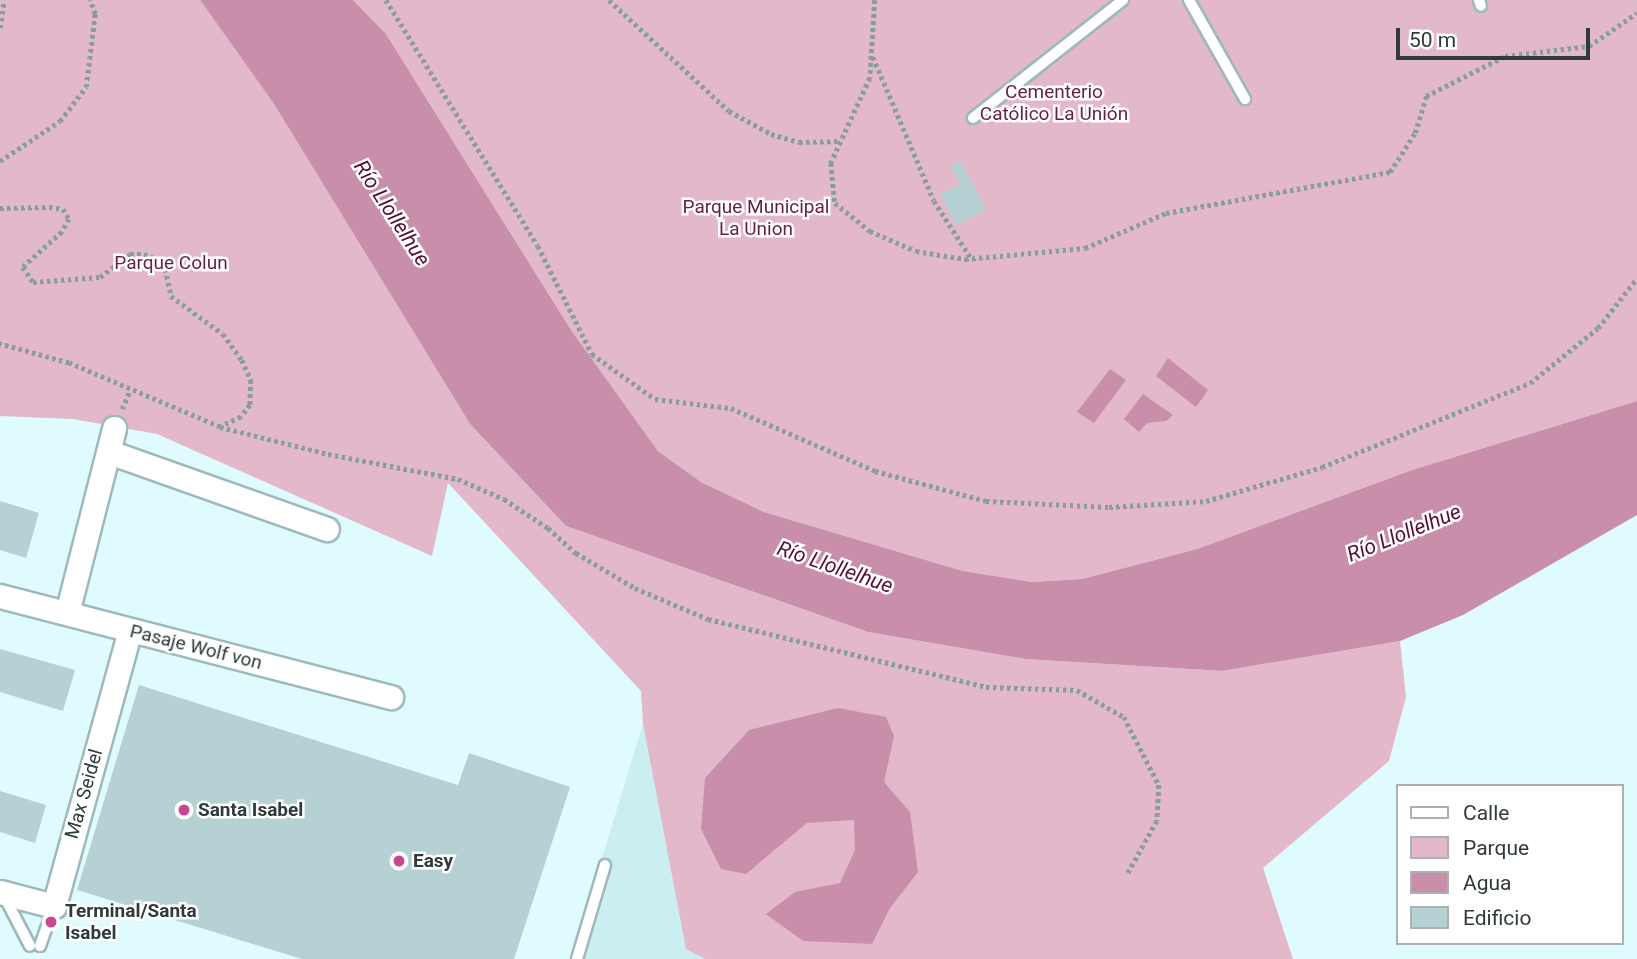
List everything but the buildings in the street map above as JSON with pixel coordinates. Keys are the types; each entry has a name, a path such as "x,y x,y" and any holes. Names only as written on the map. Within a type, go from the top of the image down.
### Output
{"street":[{"path":"67,613 114,429"},
{"path":"109,452 327,529"},
{"name":"Pasaje Wolf von","path":"0,596 391,697"},
{"name":"Max Seidel","path":"54,906 130,630"},
{"path":"1,893 54,906"}],"lane":[{"path":"973,118 1123,0"},
{"path":"1189,0 1245,99"},
{"path":"577,959 605,865"},
{"path":"1,893 35,946 54,906"}],"path":[{"path":"0,28 4,0"},
{"path":"0,162 60,121 86,87 94,14 90,0"},
{"path":"386,0 538,246 592,354 655,399 731,408 875,471 986,500 1109,507 1206,502 1322,467 1530,383 1598,328 1637,278"},
{"path":"609,0 729,111 771,134 799,142 841,141"},
{"path":"876,0 870,78 831,163 835,202 870,231 916,251 971,258 1085,248 1166,213 1390,172 1415,133 1426,96 1505,56 1589,46 1637,13"},
{"path":"872,52 934,201 971,258"},
{"path":"0,208 50,206 63,209 69,219 62,232 23,267 33,282 100,277 130,254 164,262 171,296 223,334 251,380 250,405 241,417 220,427"},
{"path":"0,344 69,363 220,427 328,454 458,479 504,499 548,528 576,554 635,588 708,619 986,687 1077,690 1124,717 1159,785 1157,821 1128,873"}],"shaded area":[{"path":"643,724 686,948 705,959 571,959"}],"green space":[{"name":"Parque Colun","path":"0,0 200,0 274,104 470,424 566,526 868,632 1026,659 1222,671 1400,641 1406,697 1389,761 1263,868 1293,959 705,959 686,949 643,724 641,691 448,483 432,556 157,434 73,419 0,416"},
{"name":"Parque Municipal La Union","path":"353,0 1637,0 1637,401 1412,470 1197,549 1082,579 1032,582 963,571 764,512 701,482 658,451 571,330 386,34"}],"water":[{"name":"Río Llollelhue","path":"200,0 353,0 386,34 571,330 658,451 701,482 764,512 963,571 1032,582 1082,579 1197,549 1412,470 1637,401 1637,515 1463,615 1400,641 1222,671 1026,659 868,632 566,526 470,424 274,104"},
{"path":"1168,358 1208,390 1196,407 1156,376"},
{"path":"1110,369 1126,380 1094,423 1077,412"},
{"path":"1143,394 1173,415 1166,421 1147,423 1139,432 1124,419"},
{"path":"838,708 886,717 894,736 884,782 910,812 918,872 890,908 872,944 803,941 766,914 795,892 840,883 855,850 854,820 807,823 746,874 721,869 701,829 705,778 749,730"}],"place":[{"name":"Santa Isabel","path":"184,810"},
{"name":"Easy","path":"399,861"},
{"name":"Terminal/Santa Isabel","path":"51,922"}],"park label":[{"name":"Cementerio Católico La Unión","path":"1054,103"}]}
